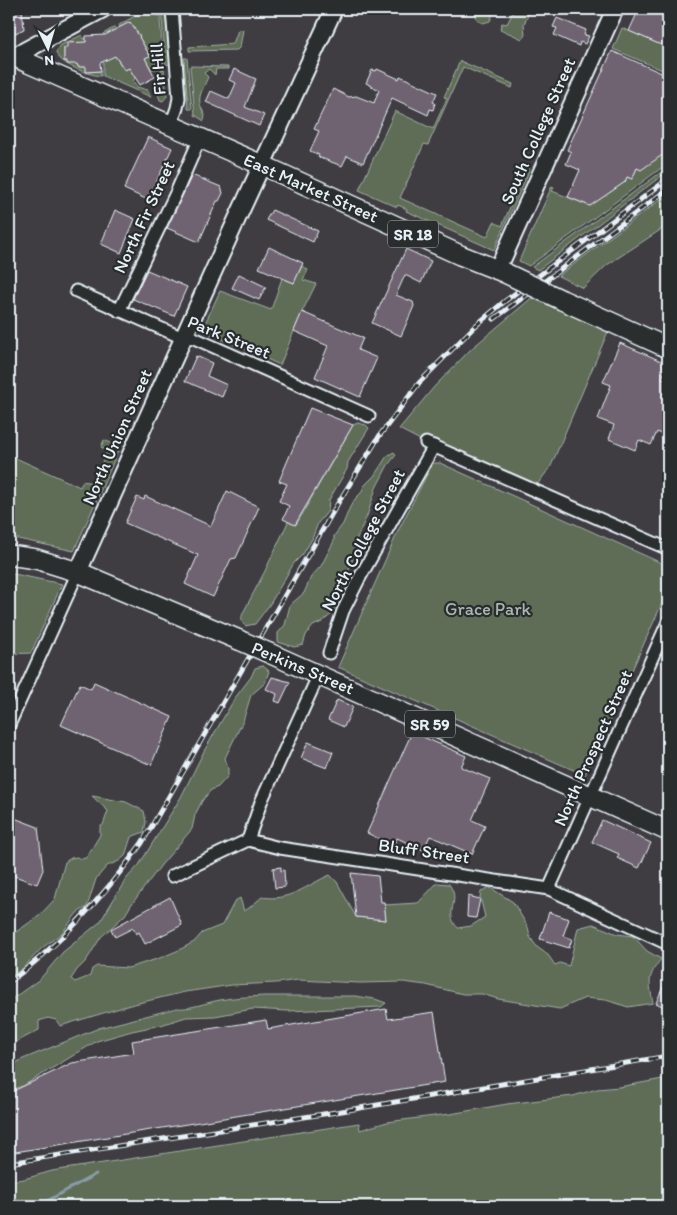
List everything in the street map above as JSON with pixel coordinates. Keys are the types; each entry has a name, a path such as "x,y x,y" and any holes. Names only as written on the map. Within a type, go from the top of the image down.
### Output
{"main road":[{"name":"East Market Street","path":"10,56 262,165 451,251 501,271 668,348"},
{"name":"Perkins Street","path":"9,555 36,559 78,572 269,652 591,797"},
{"name":"SR 59","path":"591,797 668,831"}],"street":[{"path":"10,56 103,9"},
{"name":"Fir Hill","path":"171,125 179,98 172,9"},
{"name":"North Union Street","path":"9,725 334,9"},
{"name":"South College Street","path":"501,271 615,9"},
{"name":"North Fir Street","path":"119,311 176,194 200,138"},
{"name":"Park Street","path":"76,291 176,335 194,338 369,416"},
{"name":"North College Street","path":"329,653 343,611 430,444 668,549"},
{"name":"North Prospect Street","path":"549,889 668,622"},
{"path":"172,876 248,840 261,802 319,674"},
{"name":"Bluff Street","path":"248,840 280,848 549,889 668,944"}],"green space":[{"path":"147,9 159,9 164,67 158,69 151,69 145,58 150,55 130,22 120,27 119,25"},
{"path":"161,9 165,9 170,64 166,65"},
{"path":"478,9 495,9 490,21 483,23 476,18"},
{"path":"511,9 530,11 524,24 525,35 522,39 500,29 502,23 507,24 514,10"},
{"path":"115,27 115,56 124,70 129,68 135,78 133,81 137,87 148,90 151,97 103,76 103,34"},
{"path":"622,28 668,48 667,72 613,49"},
{"path":"238,30 243,30 240,47 237,50 189,51 189,47 233,44"},
{"path":"82,35 84,39 86,38 86,42 64,48 64,61 77,63 78,67 86,67 87,72 101,71 101,76 89,74 68,65 62,61 56,52 61,45"},
{"path":"184,58 187,58 192,109 188,109"},
{"path":"460,61 513,84 512,88 463,67 428,145 424,144 400,198 487,237 494,222 502,226 527,167 530,169 494,250 406,211 407,209 398,205 397,207 359,190 395,111 433,129 447,98 444,97"},
{"path":"190,66 228,67 228,69 216,69 215,75 209,69 204,73 208,77 201,92 200,104 205,115 204,121 195,115"},
{"path":"164,69 167,96 163,101 160,100 156,89 159,71"},
{"path":"668,151 668,163 529,266 519,261 552,186 554,187 552,191 590,206 625,182 627,177 632,179 637,168 641,169"},
{"path":"668,167 668,171 538,270 532,267"},
{"path":"668,194 668,225 607,265 583,288 558,276"},
{"path":"302,266 308,270 303,280 316,284 280,365 202,330 220,291 271,310 282,278 294,283"},
{"path":"541,290 612,322 551,466 534,489 426,443 399,429 434,387 471,349"},
{"path":"358,423 369,428 348,462 347,469 329,500 328,511 318,523 312,539 303,554 294,563 270,604 255,624 245,626 242,620 243,613 288,522 296,525 353,425"},
{"path":"104,440 120,447 74,551 9,537 9,455 80,487 83,481 93,483 107,451 101,447"},
{"path":"394,452 396,455 388,465 376,488 367,516 356,540 355,552 344,585 337,595 333,613 322,622 313,626 306,635 303,645 294,647 278,642 278,633 285,625 290,605 304,593 311,577 321,566 334,541 334,536 343,524 355,499 374,476 387,456"},
{"name":"Grace Park","path":"433,463 440,463 668,566 668,590 585,775 338,667 399,529"},
{"path":"9,573 62,584 31,653 9,654"},
{"path":"263,666 269,671 265,683 251,695 243,721 225,758 228,776 218,787 211,790 202,801 195,815 192,829 162,864 125,915 101,937 86,961 71,979 75,982 90,976 92,969 97,966 128,968 160,958 194,942 202,933 222,925 235,901 240,898 244,911 262,897 272,898 289,895 330,875 337,882 356,917 386,920 384,905 418,903 437,883 449,884 454,896 452,919 458,928 471,926 485,917 480,897 481,892 489,887 513,902 528,927 530,937 555,965 560,963 569,966 578,928 593,924 617,934 633,936 647,951 661,959 653,971 650,980 653,1003 628,1007 606,1000 585,998 560,1009 498,999 482,994 463,994 426,985 403,982 360,983 298,980 232,985 185,992 130,1005 60,1026 56,1020 48,1018 39,1021 39,1030 14,1043 15,1037 9,1030 9,1001 40,979 63,952 100,922 126,879 139,865 181,797 204,751 235,698 251,677 255,668"},
{"path":"92,796 126,802 144,811 146,822 144,832 131,837 125,856 107,866 96,879 87,907 77,913 62,933 42,948 22,969 9,977 10,941 13,934 39,916 55,899 65,862 71,858 86,858 100,835 100,827 103,825 108,811"},
{"path":"355,996 386,1003 381,1007 287,1011 253,1009 215,1016 186,1017 97,1041 23,1086 9,1090 9,1067 23,1059 99,1028 177,1008 192,1007 231,998"},
{"path":"668,1078 668,1170 662,1173 665,1206 9,1206 9,1181 52,1171 359,1123 360,1130 387,1122 573,1096 597,1089"}],"building":[{"path":"9,9 22,9 24,29 9,36"},
{"path":"639,9 668,9 668,48 629,31"},
{"path":"557,18 586,30 584,35 589,36 585,44 580,42 579,46 554,35 557,28 553,27"},
{"path":"130,22 150,56 145,58 155,77 140,85 129,68 125,70 115,56 100,63 101,71 86,72 86,67 78,67 77,64 67,64 67,61 64,61 64,48 67,48 67,43 86,42 86,36 105,35"},
{"path":"612,51 668,76 668,151 641,170 637,168 632,179 627,177 625,182 590,206 568,197 580,170 566,164 571,152 567,150"},
{"path":"234,69 256,79 245,107 264,115 259,126 206,102 211,91 229,99 236,83 229,80"},
{"path":"377,69 399,79 400,76 437,93 433,102 435,103 433,110 430,109 428,115 392,98 363,163 347,156 342,166 318,157 319,155 310,151 319,131 314,129 333,89 349,97 356,96 374,103 379,90 366,83 372,70 376,71"},
{"path":"148,137 172,148 148,200 124,189"},
{"path":"192,175 221,187 223,193 219,201 217,201 199,242 167,228"},
{"path":"115,210 135,219 121,253 101,244"},
{"path":"272,210 318,231 313,242 266,220"},
{"path":"269,247 303,263 294,283 259,268"},
{"path":"406,249 431,261 421,283 405,275 396,295 413,302 414,306 401,336 372,323"},
{"path":"147,270 187,287 174,316 133,299"},
{"path":"239,274 266,287 259,300 232,288"},
{"path":"302,312 363,338 358,350 377,358 360,397 315,377 328,346 294,331"},
{"path":"620,343 668,364 662,378 668,381 668,437 657,432 651,445 639,440 635,450 609,439 614,425 598,419 611,385 603,382"},
{"path":"196,356 212,363 207,376 227,385 222,397 185,381"},
{"path":"310,408 353,425 295,525 283,519 289,506 279,501 287,484 279,481"},
{"path":"227,491 259,507 236,558 231,559 213,597 185,584 198,555 125,523 137,497 144,500 145,496 211,526"},
{"path":"272,677 290,682 280,703 275,701 277,694 266,689"},
{"path":"94,682 172,717 151,765 61,725 80,684 91,689"},
{"path":"337,700 353,707 344,727 328,720"},
{"path":"412,732 466,756 461,767 490,779 472,820 485,826 472,854 430,836 423,850 397,838 394,846 367,833"},
{"path":"308,742 333,752 327,768 301,758"},
{"path":"9,816 38,827 43,870 37,884 9,874"},
{"path":"602,820 651,843 639,868 617,858 619,854 592,842"},
{"path":"281,867 281,871 284,870 285,887 275,888 273,868"},
{"path":"351,873 378,876 381,902 384,902 386,920 356,917"},
{"path":"468,896 480,899 476,918 467,917"},
{"path":"170,897 182,925 145,944 139,932 136,934 133,928 115,937 111,929"},
{"path":"549,912 569,919 563,936 572,939 569,948 540,939"},
{"path":"668,975 668,1009 656,1003"},
{"path":"386,1009 388,1019 434,1012 445,1082 9,1153 9,1093 72,1063 134,1053 132,1041 266,1020 268,1029"}],"waterway":[{"path":"38,1206 96,1174"}],"railway":[{"path":"9,982 47,952 81,918 113,882 142,843 338,503 380,435 419,383 474,327 505,301 668,179"},
{"path":"494,319 668,189"},
{"path":"9,1163 330,1113 668,1056"}]}
